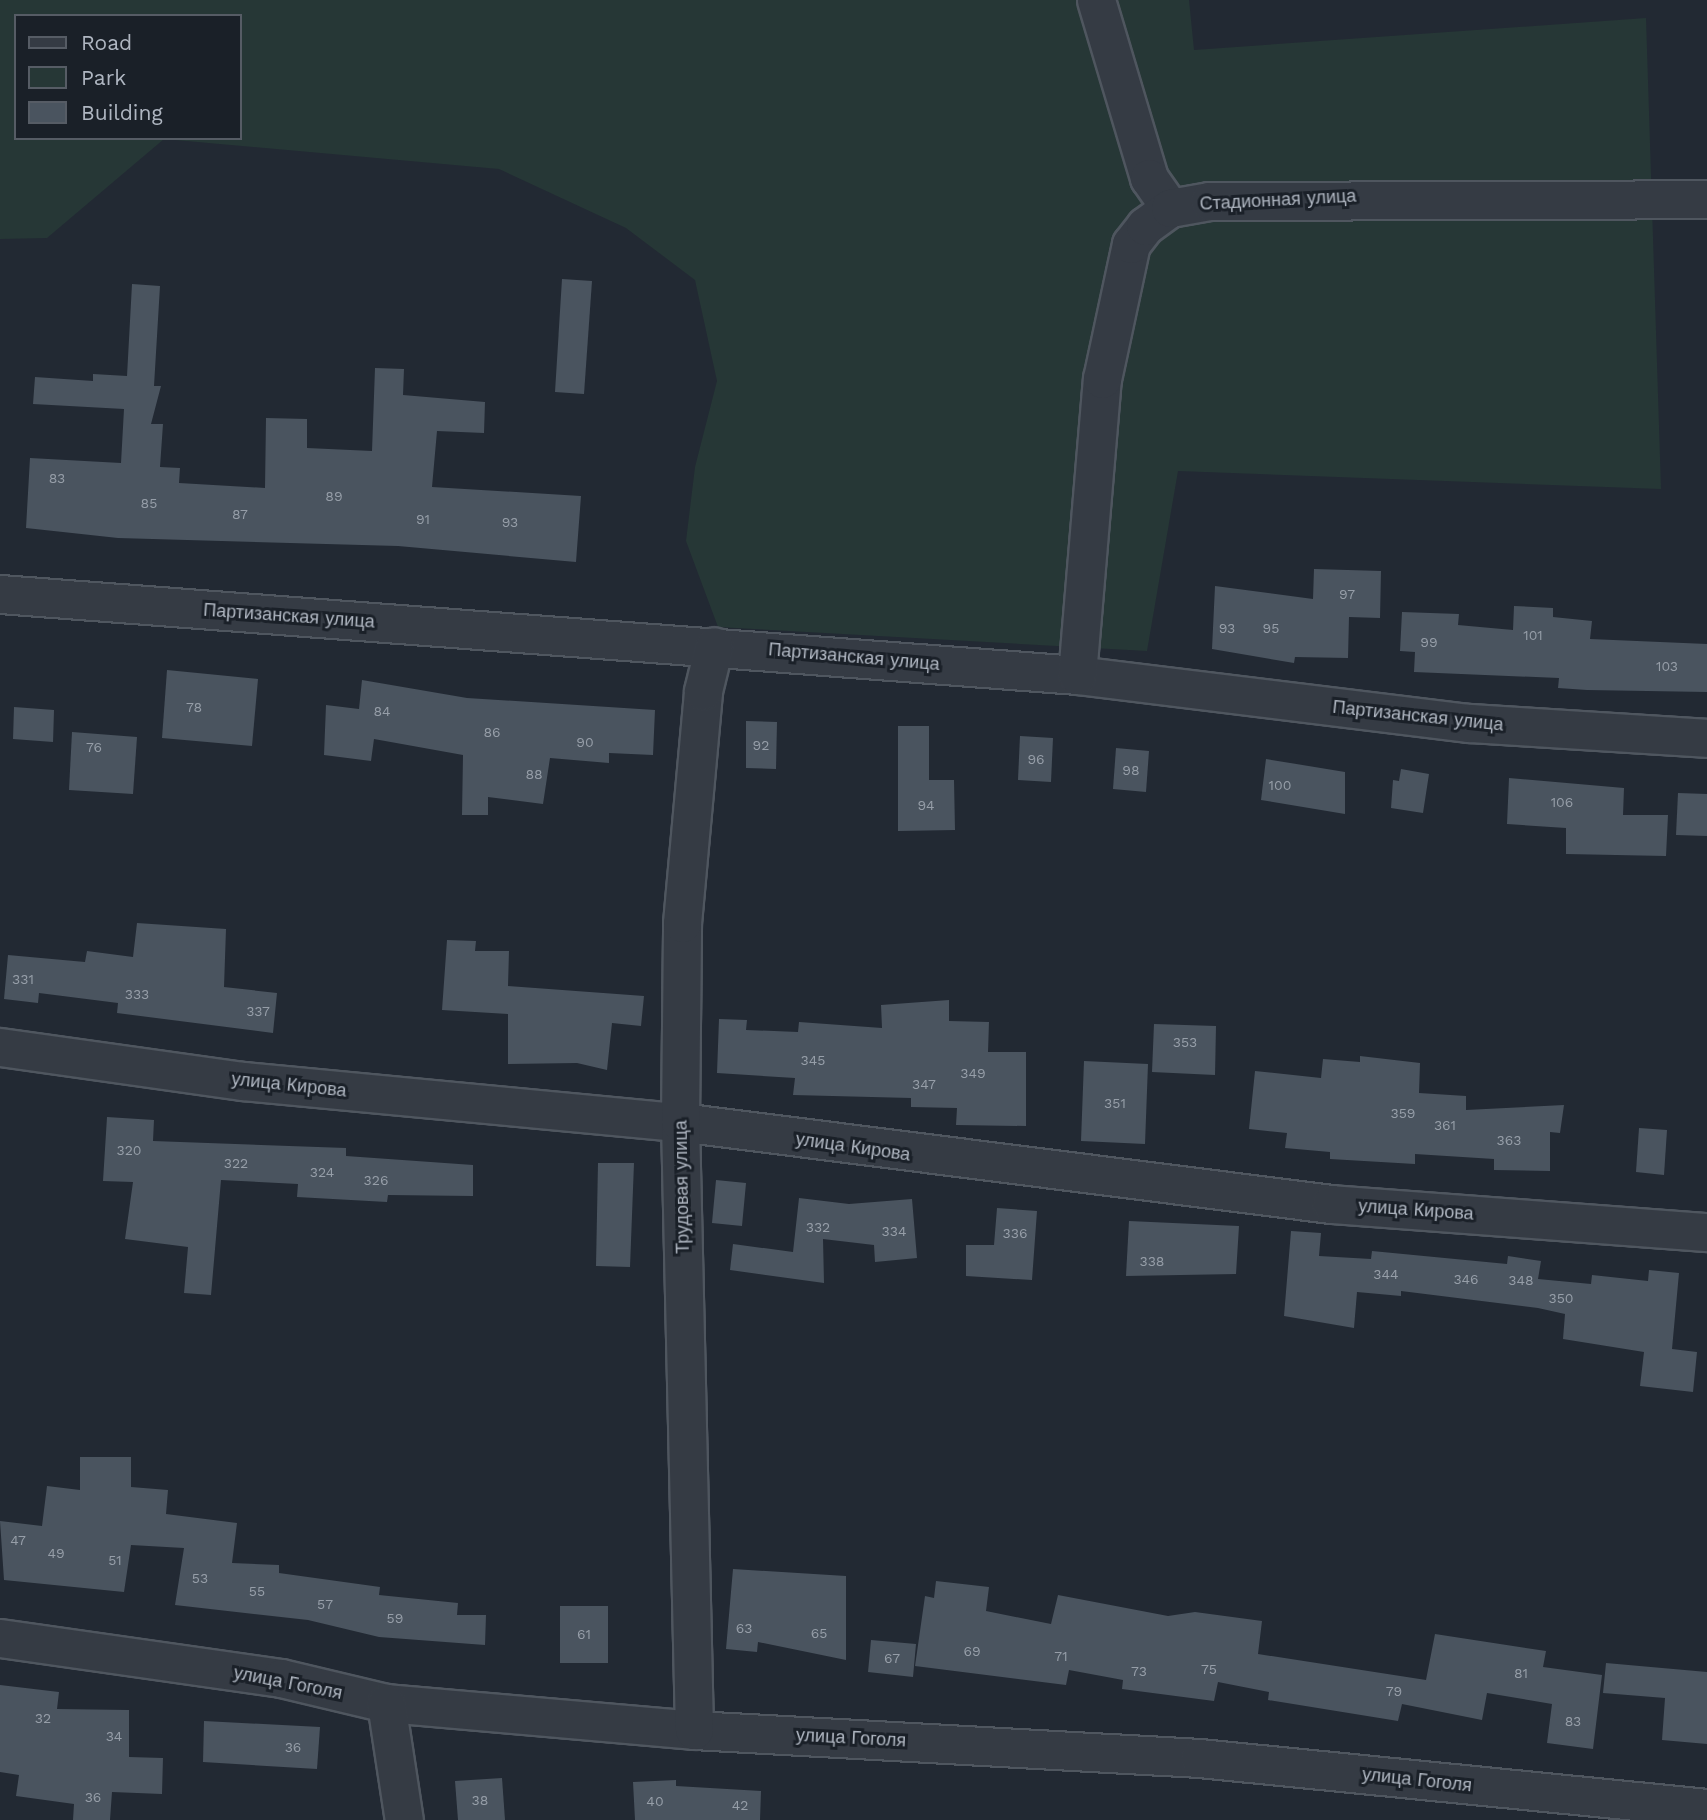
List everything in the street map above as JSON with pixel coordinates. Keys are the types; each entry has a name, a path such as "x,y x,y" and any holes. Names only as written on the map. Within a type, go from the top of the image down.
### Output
{"street":[{"path":"1077,675 1102,379 1131,244 1170,208 1149,178 1096,0"},
{"name":"Стадионная улица","path":"1170,208 1387,195 1707,198"},
{"name":"Партизанская улица","path":"0,594 1077,675 1469,723 1707,738"},
{"name":"Трудовая улица","path":"694,1730 680,1122 682,923 703,691 714,646"},
{"name":"улица Кирова","path":"0,1047 243,1081 680,1122 1331,1204 1707,1232"},
{"name":"улица Гоголя","path":"0,1638 281,1678 386,1703 694,1730 1199,1758 1707,1808"},
{"path":"386,1703 404,1820"}],"green space":[{"path":"0,0 1189,0 1194,50 1646,18 1661,489 1178,471 1147,651 718,627 686,541 695,467 717,381 695,280 626,228 499,169 175,140 242,140 242,14 14,14 14,140 163,140 47,238 0,239"}],"building":[{"path":"562,279 592,281 584,394 555,392"},
{"path":"132,284 160,286 154,386 161,386 151,424 163,424 160,467 180,468 179,483 265,488 266,418 307,419 307,448 372,451 375,368 404,369 403,395 485,402 484,433 437,431 432,487 581,496 576,562 398,546 118,538 26,528 30,458 121,463 124,409 33,404 35,377 93,381 93,374 127,376"},
{"path":"1314,569 1381,571 1380,618 1349,617 1348,658 1295,657 1294,663 1212,649 1215,586 1313,599"},
{"path":"1514,606 1553,608 1553,617 1592,621 1590,639 1707,644 1707,692 1587,690 1558,688 1559,678 1414,672 1415,652 1400,651 1402,612 1459,614 1458,625 1513,630"},
{"path":"167,670 258,679 252,746 162,738"},
{"path":"362,680 467,698 655,710 653,755 609,753 609,763 550,758 543,804 488,797 488,815 462,815 463,755 374,739 371,761 324,755 326,705 359,709"},
{"path":"14,707 54,710 53,742 13,739"},
{"path":"746,721 777,722 776,769 746,768"},
{"path":"898,726 929,726 929,780 954,780 955,830 898,831"},
{"path":"72,732 137,737 133,794 69,790"},
{"path":"1020,736 1053,738 1051,782 1018,780"},
{"path":"1116,748 1149,751 1146,792 1113,789"},
{"path":"1266,759 1345,772 1345,814 1261,800"},
{"path":"1401,769 1429,774 1423,813 1391,808 1393,780 1399,781"},
{"path":"1509,778 1624,788 1623,815 1668,815 1666,856 1566,854 1566,828 1507,824"},
{"path":"1678,793 1707,794 1707,836 1676,835"},
{"path":"137,923 226,929 224,987 277,993 273,1033 117,1013 118,1003 39,993 38,1003 4,999 8,955 85,962 87,951 133,957"},
{"path":"447,940 476,941 475,951 509,951 508,986 644,996 641,1026 612,1023 607,1070 577,1063 508,1064 508,1014 442,1010"},
{"path":"949,1000 949,1021 989,1022 988,1052 1026,1052 1026,1126 956,1125 957,1108 911,1107 911,1098 793,1095 795,1078 717,1073 719,1019 747,1020 746,1030 798,1032 799,1022 882,1028 881,1005"},
{"path":"1154,1024 1216,1026 1215,1075 1152,1072"},
{"path":"1360,1056 1420,1063 1419,1093 1466,1096 1466,1110 1564,1105 1560,1133 1550,1132 1550,1171 1494,1170 1494,1159 1415,1154 1415,1164 1330,1159 1330,1152 1285,1148 1287,1133 1249,1129 1255,1071 1321,1078 1323,1059 1360,1062"},
{"path":"1084,1061 1148,1064 1145,1144 1081,1141"},
{"path":"107,1117 154,1120 153,1141 346,1148 346,1156 473,1165 473,1196 388,1195 387,1202 297,1197 298,1184 221,1180 211,1295 184,1293 188,1247 125,1239 133,1182 103,1181"},
{"path":"1639,1128 1667,1130 1664,1175 1636,1172"},
{"path":"598,1163 634,1163 630,1267 596,1266"},
{"path":"716,1180 746,1183 742,1226 712,1223"},
{"path":"799,1198 849,1204 912,1199 917,1258 875,1262 874,1245 823,1239 824,1283 730,1270 733,1244 793,1252"},
{"path":"997,1208 1037,1211 1032,1280 966,1276 966,1245 994,1245"},
{"path":"1129,1221 1239,1226 1236,1274 1126,1276"},
{"path":"1291,1231 1321,1233 1319,1256 1371,1259 1372,1251 1507,1264 1508,1256 1541,1261 1538,1279 1591,1284 1592,1275 1648,1281 1649,1270 1679,1273 1672,1349 1697,1352 1693,1392 1640,1386 1644,1352 1563,1339 1565,1314 1538,1308 1401,1291 1401,1296 1357,1292 1354,1328 1284,1316"},
{"path":"80,1457 131,1457 131,1487 168,1490 166,1514 237,1523 232,1563 279,1565 279,1573 380,1587 379,1595 458,1603 457,1615 486,1615 485,1645 379,1637 308,1620 175,1605 184,1548 131,1545 124,1592 4,1580 0,1521 42,1526 47,1486 80,1490"},
{"path":"733,1569 846,1576 846,1660 758,1642 757,1652 726,1649"},
{"path":"936,1581 989,1587 986,1611 1051,1624 1058,1595 1168,1616 1195,1612 1262,1621 1258,1654 1426,1680 1435,1634 1546,1651 1543,1667 1602,1675 1593,1749 1547,1743 1552,1704 1487,1693 1482,1720 1402,1704 1398,1721 1268,1700 1269,1692 1218,1682 1214,1701 1122,1689 1123,1680 1069,1670 1066,1685 915,1666 925,1596 934,1598"},
{"path":"560,1606 608,1606 608,1663 560,1663"},
{"path":"871,1640 916,1644 913,1677 868,1672"},
{"path":"1606,1663 1707,1672 1707,1744 1662,1740 1665,1698 1603,1693"},
{"path":"0,1685 59,1692 57,1709 129,1710 129,1757 163,1758 162,1794 112,1792 110,1820 73,1820 74,1804 16,1796 19,1775 0,1772"},
{"path":"204,1721 320,1727 317,1769 203,1762"},
{"path":"502,1778 505,1820 458,1820 455,1781"},
{"path":"676,1780 676,1786 761,1791 760,1820 635,1820 633,1782"}]}
